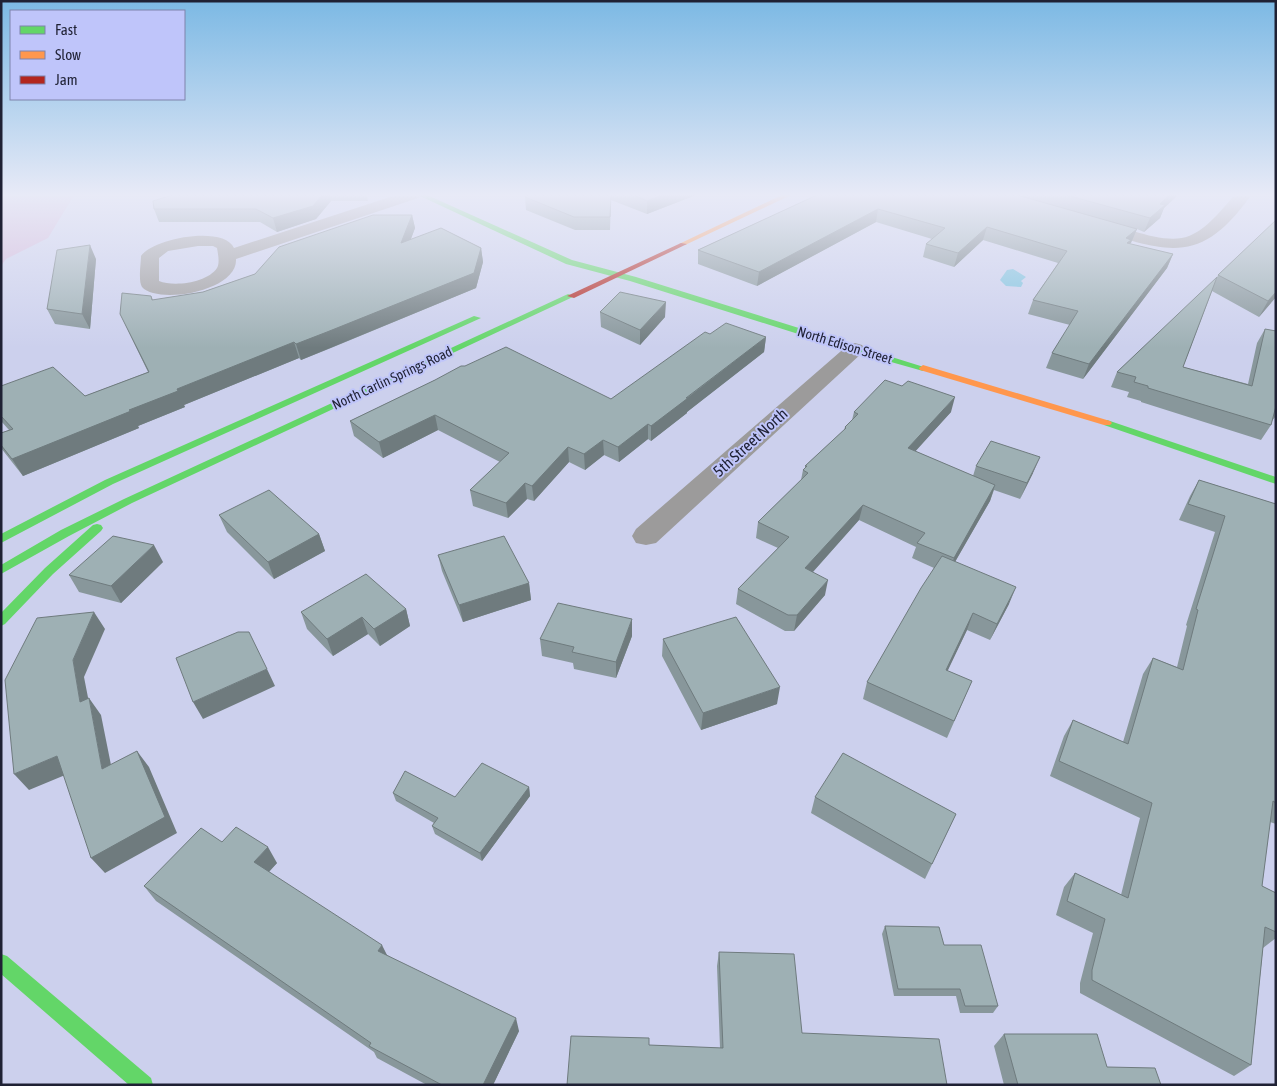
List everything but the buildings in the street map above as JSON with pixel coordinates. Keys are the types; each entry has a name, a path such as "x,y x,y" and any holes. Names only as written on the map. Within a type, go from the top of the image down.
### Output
{"main road":[{"name":"North Edison Street","path":"532,246 569,262 855,349 1115,425 1276,481"},
{"name":"North Carlin Springs Road","path":"1,570 65,533 128,501 680,246"},
{"path":"576,274 610,260"},
{"name":"North Carlin Springs Road","path":"1,539 43,515 126,474 487,314"},
{"path":"1,621 49,571 128,501"},
{"path":"1,530 43,515"},
{"path":"1,962 144,1085"}],"street":[{"path":"226,256 258,246"},
{"name":"5th Street North","path":"646,536 855,349"}],"shaded area":[{"path":"1,246 33,246 6,259 1,266"}],"water":[{"path":"1013,269 1026,277 1021,281 1023,283 1021,287 1006,286 1000,280 1007,270"}],"traffic: fast":[{"path":"533,246 569,262 633,279 855,349 923,368"},
{"path":"1,570 65,533 128,501 571,296"},
{"path":"1,539 109,482 477,318"},
{"path":"1107,423 1276,481"},
{"path":"1,621 49,571 97,528"},
{"path":"1,962 144,1085"}],"traffic: slow":[{"path":"923,368 1107,423"}],"traffic: jam":[{"path":"571,296 679,246"}]}
